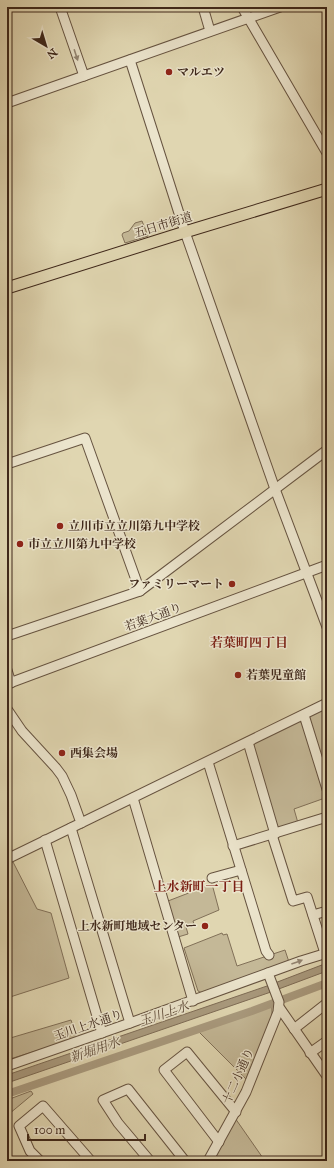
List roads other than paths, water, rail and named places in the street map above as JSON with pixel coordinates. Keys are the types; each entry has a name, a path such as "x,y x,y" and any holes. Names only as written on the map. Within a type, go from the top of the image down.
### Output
{"main road":[{"name":"五日市街道","path":"7,288 327,189"}],"street":[{"path":"60,7 84,76"},
{"path":"203,7 210,31"},
{"path":"242,7 327,153"},
{"path":"7,103 280,7"},
{"path":"130,60 185,232 275,489 327,627"},
{"path":"7,464 85,438 140,591"},
{"path":"7,636 140,591 327,450"},
{"name":"若葉大通り","path":"9,683 327,565"},
{"path":"7,670 9,683"},
{"path":"7,859 327,703"},
{"path":"7,709 22,731 62,776 71,795 81,823"},
{"path":"304,715 327,789"},
{"path":"248,742 293,901 307,897 326,953"},
{"path":"208,762 266,951 269,955"},
{"path":"133,798 193,1001"},
{"path":"234,846 327,817"},
{"path":"71,828 130,1023"},
{"path":"45,840 102,1033"},
{"path":"212,878 241,870"},
{"path":"313,915 327,911"},
{"name":"玉川上水通り","path":"7,1066 326,953"},
{"path":"268,974 278,1002 294,1029 327,1076"},
{"name":"十二小通り","path":"208,1161 246,1092 278,1012 278,1002"},
{"path":"294,1029 327,1003"},
{"path":"310,1053 327,1040"},
{"path":"219,1142 164,1070 187,1052 236,1112"},
{"path":"150,1161 118,1123 103,1100 128,1089 185,1161"},
{"path":"40,1161 30,1151 19,1126 43,1106 91,1161"}],"water":[{"path":"327,963 327,971 268,993 7,1083 7,1075 267,986"}],"waterway":[{"name":"新堀用水","path":"7,1094 252,1011 327,983"}],"place":[{"name":"マルエツ","path":"169,72"},
{"name":"立川市立立川第九中学校","path":"60,526"},
{"name":"市立立川第九中学校","path":"20,544"},
{"name":"ファミリーマート","path":"232,584"},
{"name":"若葉児童館","path":"238,675"},
{"name":"西集会場","path":"62,753"},
{"name":"上水新町地域センター","path":"205,926"}],"district":[{"name":"若葉町四丁目","path":"249,643"},
{"name":"上水新町一丁目","path":"199,887"}],"water label":[{"name":"玉川上水","path":"164,1014"}]}
